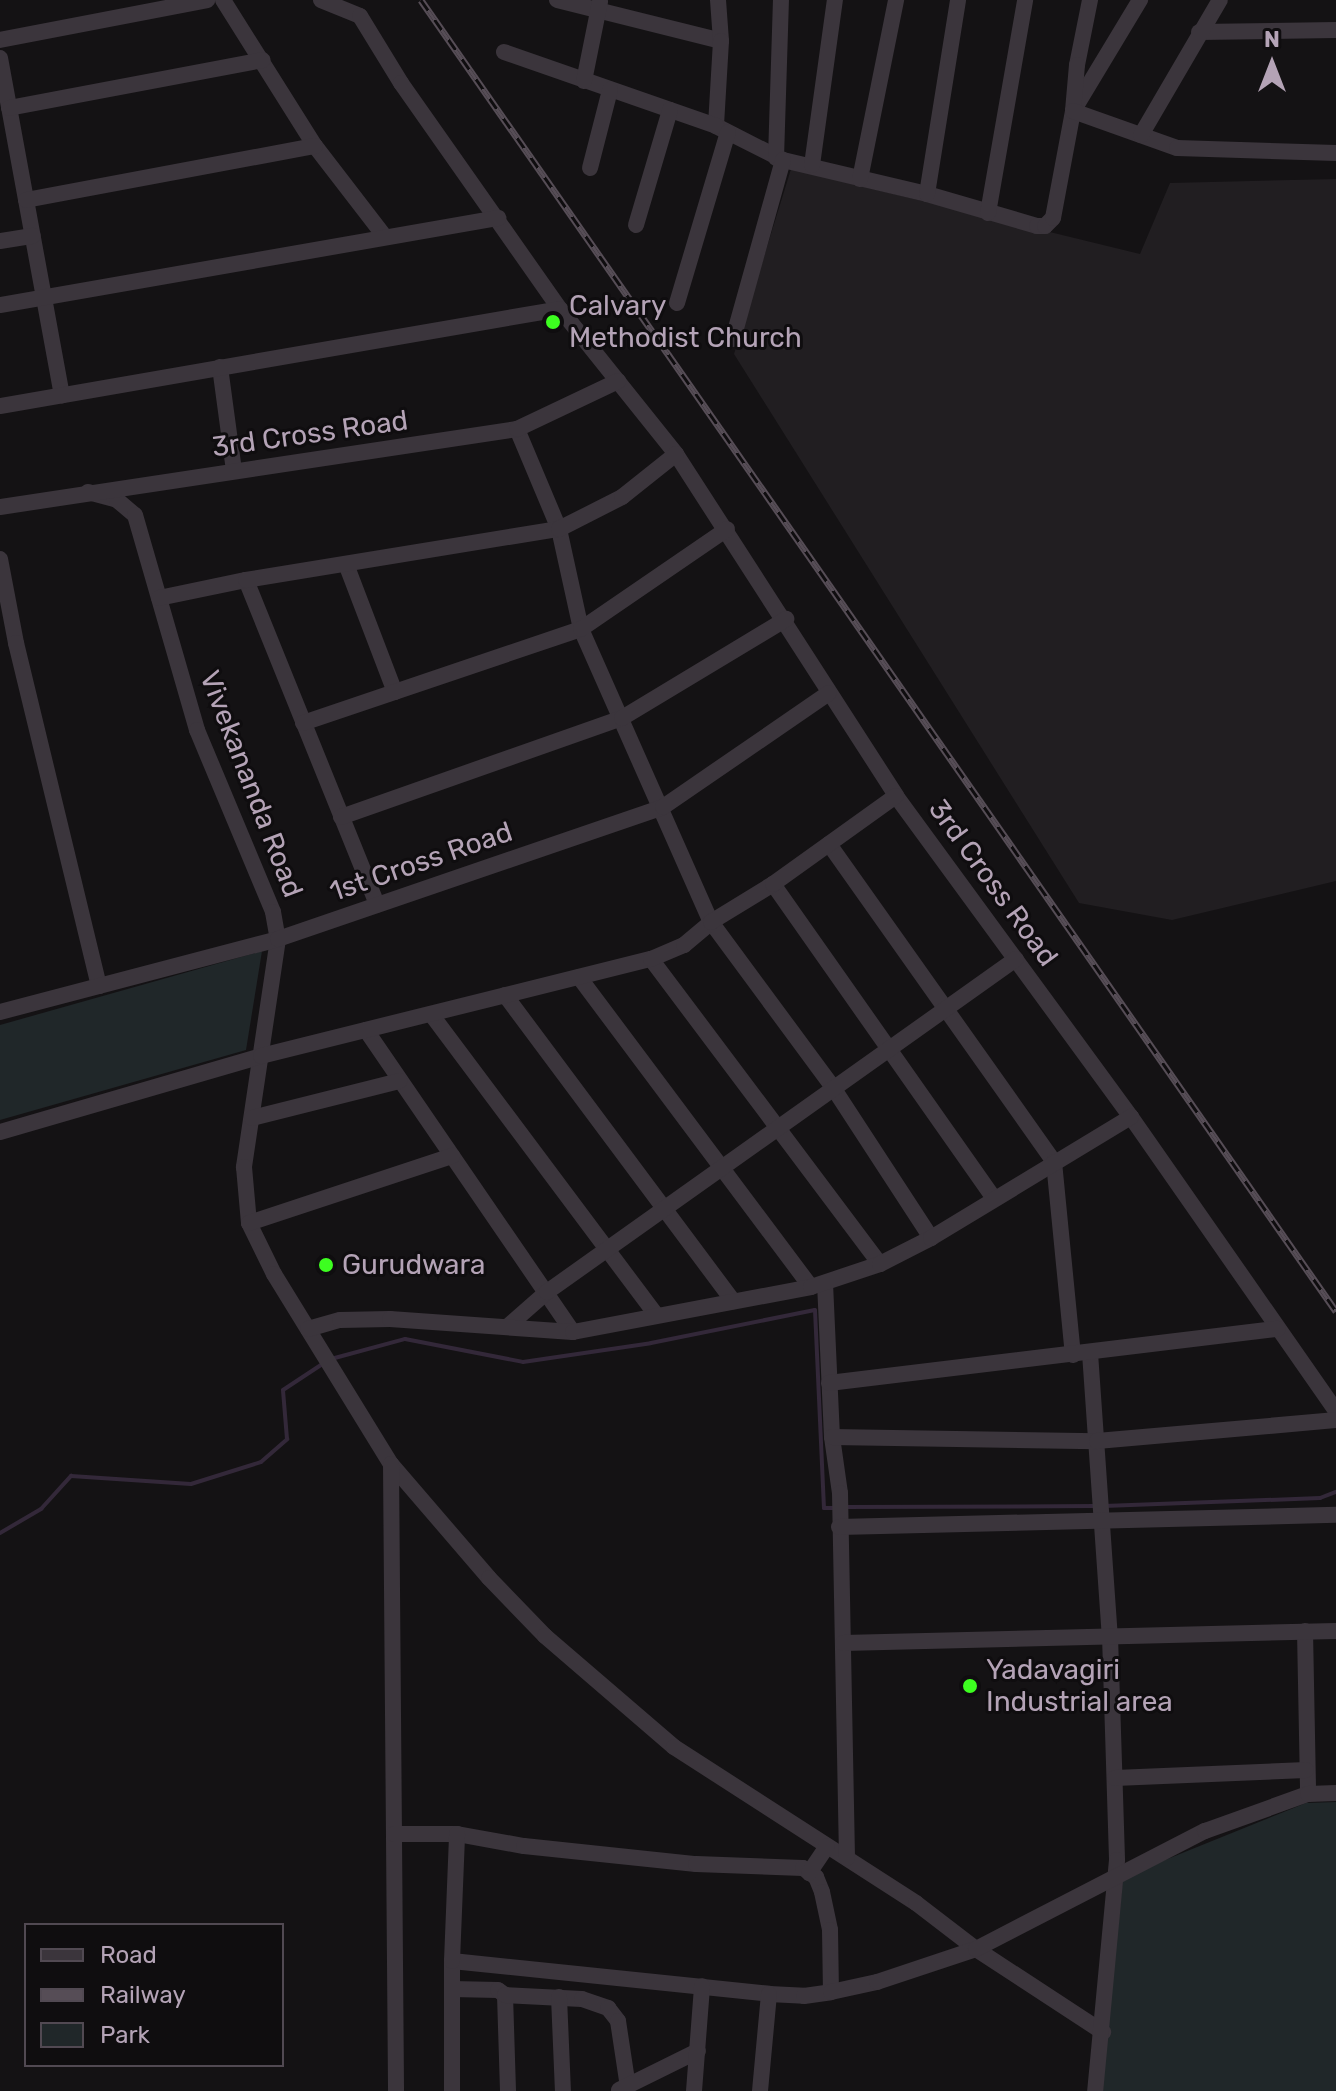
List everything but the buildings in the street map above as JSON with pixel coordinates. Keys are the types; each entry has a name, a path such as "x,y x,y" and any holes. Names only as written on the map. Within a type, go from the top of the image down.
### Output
{"street":[{"path":"0,40 207,0"},
{"path":"223,0 315,146 385,237"},
{"name":"3rd Cross Road","path":"321,0 360,16 401,83 560,309 676,454 786,619 829,693 896,796 1131,1117 1336,1411"},
{"path":"557,0 599,5 721,41"},
{"path":"677,303 722,129 718,0"},
{"path":"733,339 780,159 781,0"},
{"path":"812,165 835,0"},
{"path":"860,179 896,0"},
{"path":"927,194 958,0"},
{"path":"988,213 1025,0"},
{"path":"504,52 722,129 780,159 1045,226 1053,218 1090,0"},
{"path":"1073,111 1140,0"},
{"path":"1141,135 1220,0"},
{"path":"584,81 599,5"},
{"path":"1199,32 1336,30"},
{"path":"0,59 62,395"},
{"path":"9,108 262,60"},
{"path":"590,168 610,90"},
{"path":"636,225 670,110"},
{"path":"1073,111 1197,151 1336,153"},
{"path":"26,200 315,146"},
{"path":"0,305 498,218"},
{"path":"0,241 33,236"},
{"path":"0,406 560,309"},
{"path":"220,367 234,471"},
{"name":"3rd Cross Road","path":"0,507 517,429 618,381"},
{"path":"517,429 559,529 581,629 663,807 711,922 834,1089 931,1238"},
{"path":"159,598 246,580 559,529 622,497 676,454"},
{"name":"Vivekananda Road","path":"88,492 117,500 135,515 197,730 273,912 278,939 244,1167 249,1223 274,1274 391,1464 489,1578 604,1690 674,1747 750,1800 847,1858 976,1949 1103,2032"},
{"path":"303,723 581,629 727,529"},
{"path":"0,559 8,644 99,986"},
{"path":"346,564 395,692"},
{"path":"246,580 377,905"},
{"path":"341,817 622,718 786,619"},
{"name":"1st Cross Road","path":"0,1011 278,939 663,807 829,693"},
{"path":"0,1132 261,1056 651,959 684,945 711,922 773,884 896,796"},
{"path":"829,844 1054,1162 1097,1441 1110,1636 1116,1874 1095,2091"},
{"path":"773,884 994,1198"},
{"path":"651,959 880,1264"},
{"path":"507,1327 547,1292 1016,959"},
{"path":"579,977 723,1169 821,1287 828,1332 832,1437 840,1493 847,1858"},
{"path":"505,995 733,1301"},
{"path":"431,1014 656,1315"},
{"path":"366,1030 573,1332"},
{"path":"252,1118 399,1081"},
{"path":"308,1329 340,1320 390,1319 573,1332 821,1287 880,1264 931,1238 1131,1117"},
{"path":"249,1223 452,1156"},
{"path":"829,1383 1278,1329"},
{"path":"832,1437 1097,1441 1336,1420"},
{"path":"391,1464 396,2091"},
{"path":"840,1524 1336,1515"},
{"path":"1305,1631 1308,1794"},
{"path":"843,1643 1336,1631"},
{"path":"1115,1778 1306,1770"},
{"path":"452,1961 769,1994 804,1996 831,1992 877,1982 976,1949 1116,1874 1205,1831 1308,1794 1336,1793"},
{"path":"394,1834 457,1834 524,1846 696,1864 792,1866 816,1877 822,1892 830,1930 831,1992"},
{"path":"452,2091 452,1961 457,1834"},
{"path":"809,1873 827,1846"},
{"path":"694,2091 702,1986"},
{"path":"452,1989 498,1990 505,1995 592,2000 618,2021 623,2089 698,2051"},
{"path":"760,2091 769,1994"},
{"path":"505,1995 508,2091"},
{"path":"559,1997 563,2091"}],"shaded area":[{"path":"791,169 1140,254 1170,183 1336,179 1336,881 1172,920 1079,903 734,354"}],"green space":[{"path":"262,951 246,1050 0,1120 0,1025"},
{"path":"1336,1802 1336,2091 1101,2091 1123,1877 1306,1803"}],"waterway":[{"path":"331,1359 405,1339 523,1362 651,1343 815,1310 824,1508 835,1508"},
{"path":"0,1533 41,1509 71,1476 191,1484 261,1462 287,1439 283,1390 324,1363"},
{"path":"1104,1506 1320,1498 1336,1492"},
{"path":"844,1507 1095,1506"}],"railway":[{"path":"421,0 1336,1311"}],"place":[{"name":"Calvary Methodist Church","path":"553,322"},
{"name":"Gurudwara","path":"326,1265"},
{"name":"Yadavagiri Industrial area","path":"970,1686"}]}
